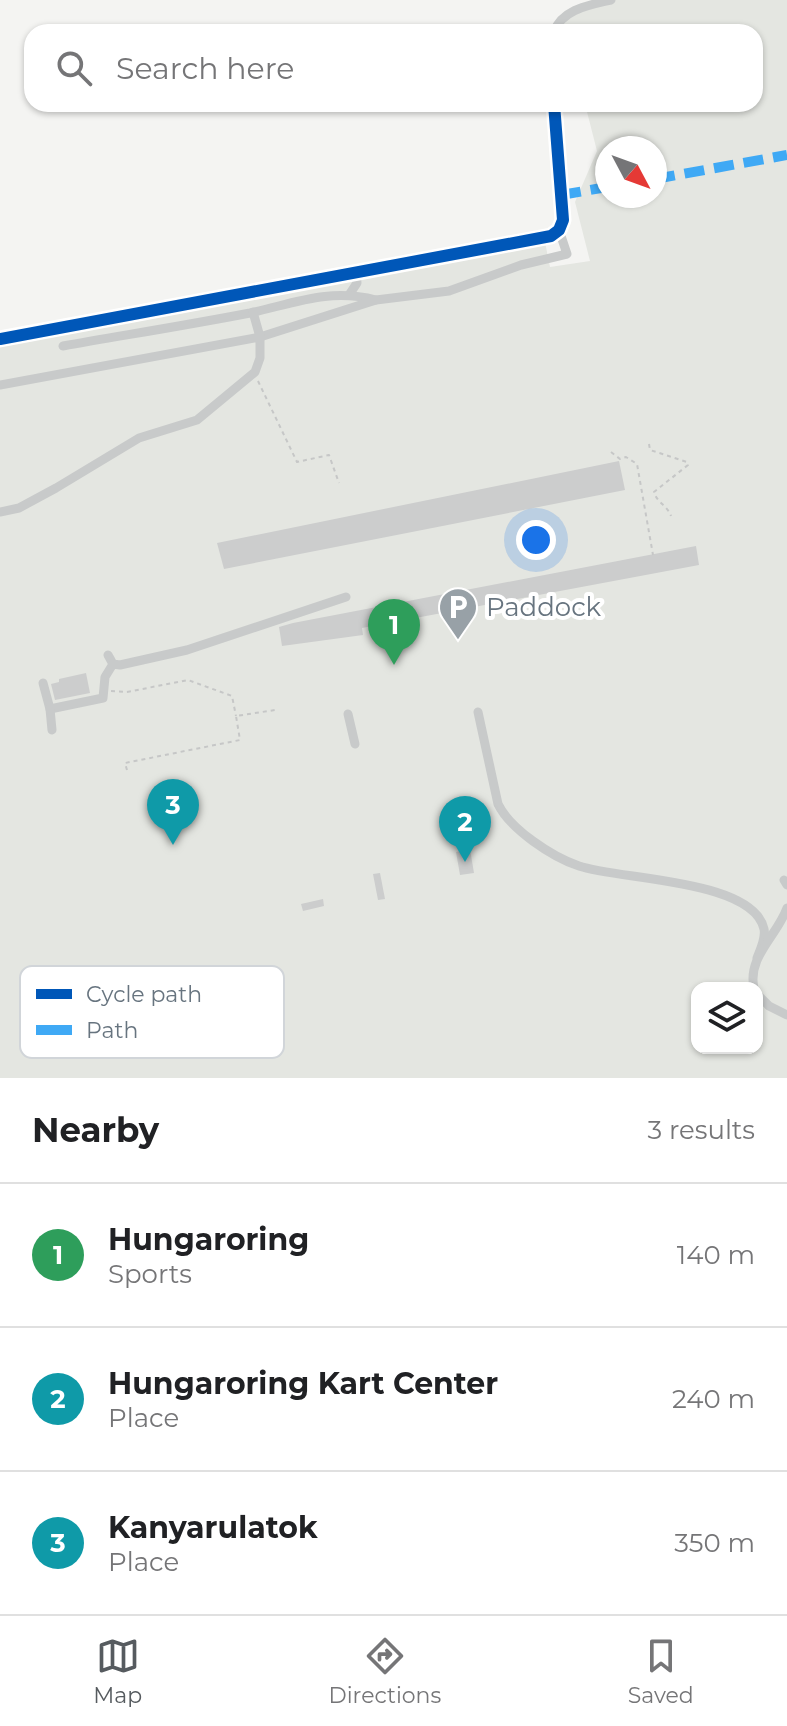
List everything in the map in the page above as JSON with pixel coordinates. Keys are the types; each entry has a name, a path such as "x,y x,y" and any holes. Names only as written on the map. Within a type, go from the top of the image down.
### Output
{"street":[{"path":"557,24 569,13 611,0"},
{"path":"0,339 551,236 559,230 563,220 555,112"},
{"path":"0,385 260,337 376,300 449,291 521,265 567,254 559,230"},
{"path":"349,295 357,283 356,272"},
{"path":"63,346 253,312 330,294 376,300"},
{"path":"0,512 19,508 139,438 197,420 255,372 260,358 260,337 253,312"},
{"path":"50,709 103,698 110,659 187,650 346,597"},
{"path":"43,683 52,730"},
{"path":"478,712 495,795 509,820 551,853 580,867 717,890 736,901 759,917 764,930 752,971 753,982"},
{"path":"348,714 355,744"},
{"path":"757,958 781,923 787,908"},
{"path":"763,1000 787,1015"}],"path":[{"path":"255,372 297,462 329,455 339,483"},
{"path":"649,444 650,450 687,462 688,465 654,492 656,499 668,507 671,516"},
{"path":"611,452 620,459 626,457 637,464 653,555"},
{"path":"108,686 114,693 188,680 232,696 240,740 125,763 127,770"},
{"path":"236,716 275,710"}],"shaded area":[{"path":"611,0 787,0 787,1078 0,1078 0,342 545,242 550,267 590,261 575,202 595,156 595,208 667,208 667,136 595,136 595,143 587,112 763,112 763,24 560,24 569,13"}],"building":[{"path":"619,461 625,490 224,569 217,543"},
{"path":"696,546 699,565 362,628 363,635 282,646 279,627 293,623"},
{"path":"86,673 90,693 55,700 51,684"},
{"path":"470,849 474,873 460,875 456,852"},
{"path":"380,873 385,899 378,900 373,874"},
{"path":"323,899 324,906 303,911 301,904"}],"marked path":[{"path":"667,177 787,155"},
{"path":"561,195 595,189"}],"cycle path":[{"path":"0,339 551,236 559,230 563,220 555,112"}],"place":[{"name":"Paddock","path":"458,641"},
{"name":"Hungaroring","path":"394,665"},
{"name":"Kanyarulatok","path":"173,845"},
{"name":"Hungaroring Kart Center","path":"465,862"}]}
